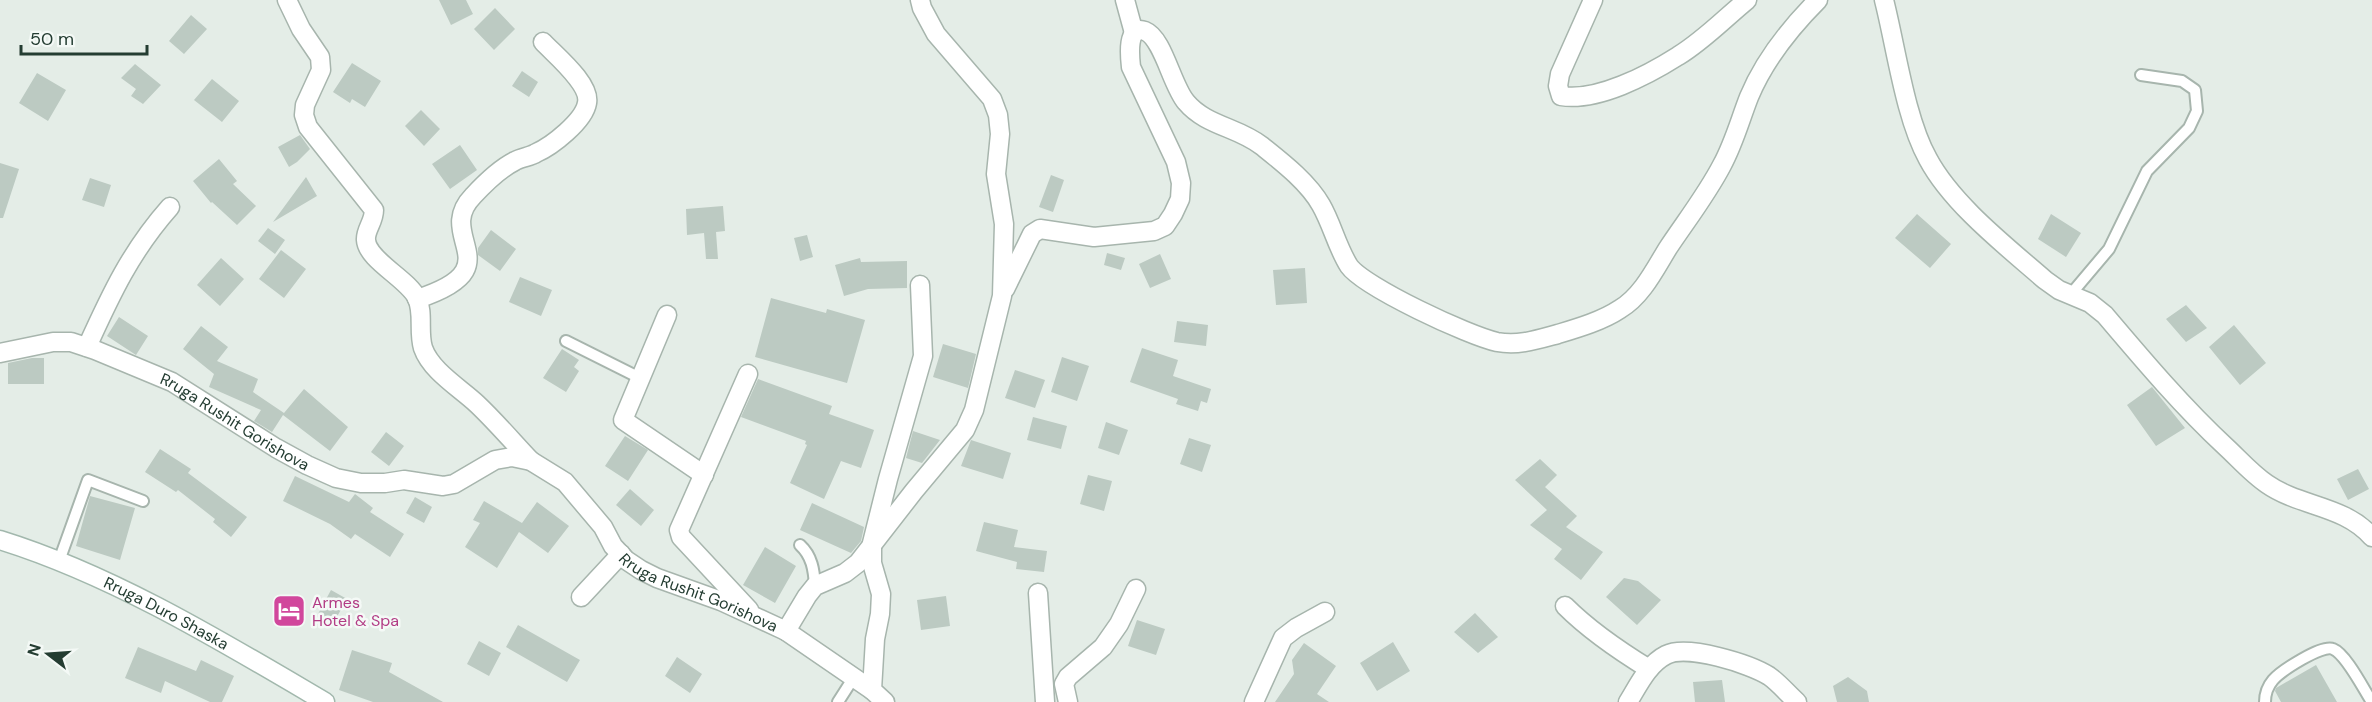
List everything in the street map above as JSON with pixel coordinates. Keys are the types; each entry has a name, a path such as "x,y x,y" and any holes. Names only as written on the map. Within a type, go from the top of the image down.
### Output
{"street":[{"path":"287,0 300,28 320,57 321,70 305,105 304,116 308,127 374,210 374,220 367,231 366,241 369,251 411,289 417,299 423,348 433,364 531,460"},
{"path":"920,0 936,34 992,99 998,115 1000,134 996,174 1004,224 1002,296"},
{"path":"815,586 858,563 965,430 974,410 1002,296 1032,234 1040,229 1094,237 1154,231 1165,226 1173,214 1180,199 1181,183 1176,162 1131,68 1129,52 1134,33 1125,0"},
{"path":"1593,0 1560,74 1558,86 1562,96 1575,98 1594,95 1629,81 1679,55 1747,0"},
{"path":"1134,33 1140,30 1153,37 1187,104 1213,123 1260,144 1298,178 1320,203 1351,268 1390,295 1452,325 1493,341 1516,345 1563,333 1597,321 1622,309 1643,287 1722,165 1762,68 1781,42 1818,0"},
{"path":"1884,0 1913,123 1926,157 1938,177 1955,196 2045,280 2059,290 2090,303 2105,315 2194,417 2265,484 2348,517 2372,537"},
{"path":"417,299 451,285 461,277 469,258 460,228 461,214 466,203 494,175 515,161 551,145 582,114 587,102 586,88 543,42"},
{"path":"87,347 110,295 130,260 146,234 170,207"},
{"path":"878,696 874,639 880,614 881,594 872,563 873,543 888,479 923,356 920,285"},
{"path":"667,315 622,420 704,475"},
{"name":"Rruga Rushit Gorishova","path":"0,353 53,342 71,342 87,347 172,382 276,448 336,478 361,483 404,480 443,486 454,484 495,460 512,457 531,460 565,482 591,511 613,546 641,570 755,615 786,630 815,586"},
{"path":"748,374 679,530 681,537 755,615"},
{"name":"Rruga Duro Shaska","path":"0,540 59,561 137,598 325,702"},
{"path":"581,597 621,554"},
{"path":"1068,702 1065,684 1068,677 1103,647 1119,624 1136,589"},
{"path":"1038,593 1045,702"},
{"path":"1565,606 1586,627 1648,669"},
{"path":"1254,702 1283,638 1325,612"},
{"path":"786,630 878,696"},
{"path":"1628,702 1648,669 1667,654 1688,652 1737,660 1770,677 1797,702"}],"lane":[{"path":"2071,294 2109,249 2147,171 2189,128 2197,111 2195,90 2182,81 2140,75"},
{"path":"566,341 640,378"},
{"path":"59,561 74,529 88,480 143,501"},
{"path":"800,545 807,552 811,561 815,586"},
{"path":"2265,702 2267,689 2273,679 2317,650 2326,648 2335,650 2342,656 2372,702"},
{"path":"838,702 854,677"}],"building":[{"path":"439,0 466,0 473,14 451,25"},
{"path":"495,8 515,29 494,50 474,29"},
{"path":"191,15 207,29 184,54 169,41"},
{"path":"352,63 381,81 365,107 352,99 350,103 333,92"},
{"path":"135,64 161,85 143,104 131,96 136,89 121,78"},
{"path":"522,71 538,82 529,97 512,86"},
{"path":"37,73 66,90 48,121 19,103"},
{"path":"212,79 239,101 222,122 194,100"},
{"path":"421,110 440,129 424,146 405,126"},
{"path":"300,135 310,149 289,167 278,147"},
{"path":"460,145 477,170 450,189 432,164"},
{"path":"219,159 237,181 233,184 256,206 237,225 211,203 193,181"},
{"path":"0,163 19,169 3,218 0,218"},
{"path":"1051,175 1064,180 1053,212 1039,207"},
{"path":"306,177 317,196 273,222"},
{"path":"90,178 111,185 104,207 82,200"},
{"path":"723,206 725,231 716,232 718,259 706,259 704,233 687,235 686,209"},
{"path":"1917,214 1951,244 1930,268 1895,238"},
{"path":"2051,214 2081,233 2066,257 2038,239"},
{"path":"268,228 285,240 275,254 258,241"},
{"path":"491,230 516,249 500,271 478,255 478,248"},
{"path":"807,235 813,257 800,261 794,238"},
{"path":"281,250 306,269 284,298 259,279"},
{"path":"1107,253 1125,258 1121,270 1104,265"},
{"path":"1160,254 1171,279 1150,288 1139,264"},
{"path":"221,258 244,279 220,306 197,285"},
{"path":"860,258 861,262 907,261 907,288 868,289 844,296 835,265"},
{"path":"1305,268 1307,303 1276,305 1273,270"},
{"path":"520,277 552,290 541,316 509,302"},
{"path":"771,298 826,313 827,309 865,320 847,383 755,357"},
{"path":"2186,305 2207,328 2186,342 2166,319"},
{"path":"119,317 148,336 136,355 107,336"},
{"path":"1177,321 1208,325 1206,346 1174,342"},
{"path":"2234,325 2266,363 2240,385 2209,347"},
{"path":"201,326 228,347 217,361 258,379 253,392 284,413 304,389 348,427 330,451 283,415 272,432 254,421 261,410 209,387 214,374 183,349"},
{"path":"943,344 976,354 968,388 933,377"},
{"path":"1142,348 1178,360 1173,376 1211,389 1207,403 1201,401 1198,411 1176,404 1178,399 1130,382"},
{"path":"562,349 579,360 574,367 579,371 566,392 543,378"},
{"path":"1062,357 1089,366 1077,401 1051,392"},
{"path":"44,358 44,384 8,384 8,363"},
{"path":"1015,370 1045,380 1035,408 1005,398"},
{"path":"758,379 832,406 829,414 874,430 861,468 841,461 824,499 790,483 807,445 806,441 741,417"},
{"path":"2152,387 2185,428 2156,446 2127,405"},
{"path":"1033,417 1067,426 1061,449 1027,440"},
{"path":"1106,422 1128,430 1119,455 1098,448"},
{"path":"913,431 940,440 922,463 906,458"},
{"path":"386,432 404,446 389,466 371,452"},
{"path":"625,436 648,450 628,481 605,466"},
{"path":"1189,438 1211,445 1202,472 1180,464"},
{"path":"971,440 1011,453 1003,479 961,466"},
{"path":"160,449 191,469 188,473 247,517 231,537 213,522 215,519 178,490 176,492 145,472"},
{"path":"1540,459 1557,475 1545,487 1577,516 1566,527 1603,552 1581,580 1554,559 1562,549 1530,525 1547,510 1515,480"},
{"path":"2358,469 2369,489 2348,500 2337,479"},
{"path":"1088,475 1112,481 1104,511 1080,504"},
{"path":"295,476 349,502 355,494 373,508 370,512 404,534 390,557 355,534 351,539 330,524 283,501"},
{"path":"630,489 654,510 641,526 616,505"},
{"path":"90,496 135,508 120,560 76,546"},
{"path":"415,497 432,507 424,523 406,513"},
{"path":"484,501 522,523 537,502 569,526 548,553 519,532 497,568 465,547 480,523 473,520"},
{"path":"812,503 864,527 861,541 851,553 800,530"},
{"path":"984,522 1018,530 1014,547 1047,551 1044,572 1016,569 1017,562 976,551"},
{"path":"765,547 796,566 775,603 743,585"},
{"path":"1624,578 1638,581 1661,600 1637,625 1606,597"},
{"path":"331,590 347,599 334,622 318,614"},
{"path":"946,596 950,626 921,630 917,600"},
{"path":"1475,613 1498,637 1478,653 1454,632"},
{"path":"1137,620 1165,629 1156,655 1128,646"},
{"path":"518,625 580,660 567,682 506,647"},
{"path":"479,641 501,653 489,676 467,664"},
{"path":"1393,642 1410,671 1377,691 1360,663"},
{"path":"1304,643 1336,666 1317,694 1329,702 1275,702 1294,674 1292,660"},
{"path":"138,647 196,671 201,660 234,676 222,702 210,702 165,681 161,693 125,678"},
{"path":"352,650 392,663 389,672 443,702 373,702 339,690"},
{"path":"677,657 702,674 690,693 665,676"},
{"path":"2316,665 2337,702 2281,702 2275,691 2276,688"},
{"path":"1848,677 1867,691 1869,702 1837,702 1833,686"},
{"path":"1722,680 1725,702 1695,702 1693,682"}],"place":[{"name":"Armes Hotel & Spa","path":"289,611"}]}
